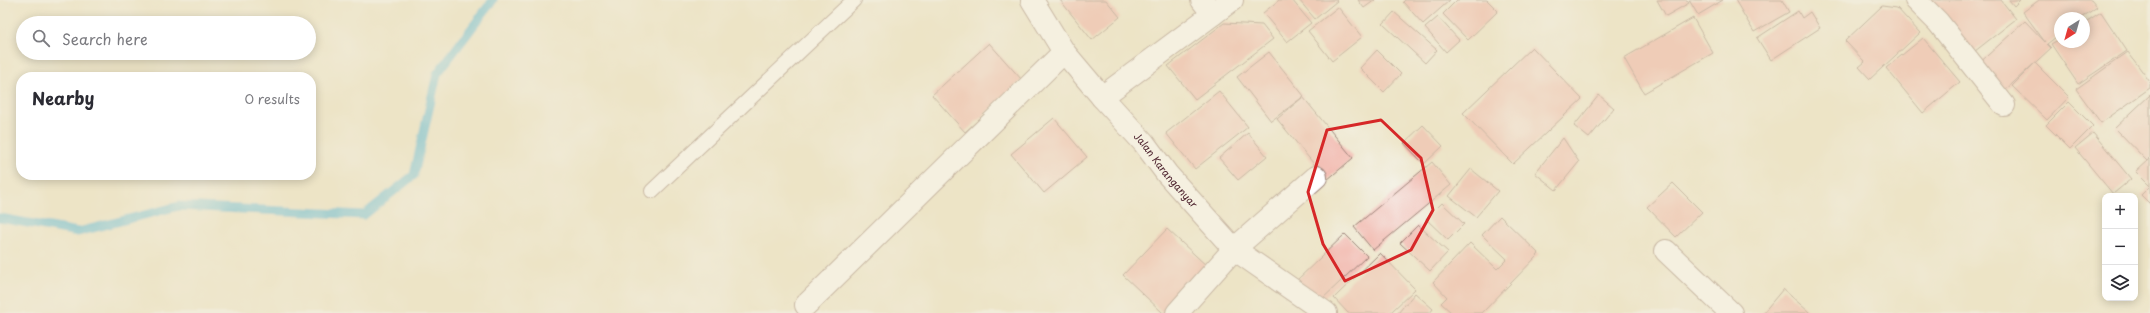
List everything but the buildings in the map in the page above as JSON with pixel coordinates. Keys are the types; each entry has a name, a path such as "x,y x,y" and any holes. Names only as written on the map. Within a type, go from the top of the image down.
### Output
{"street":[{"name":"Jalan Karanganyar","path":"1032,0 1064,52 1144,143 1167,174 1234,249 1326,313"},
{"path":"1102,97 1207,7 1232,0"},
{"path":"1916,0 1938,22 2004,105"},
{"path":"806,305 1064,52"},
{"path":"1177,313 1234,249 1316,177"},
{"path":"1666,251 1731,313"}],"lane":[{"path":"652,191 854,0"}],"highlighted area":[{"path":"1381,120 1421,158 1433,210 1411,250 1345,281 1323,244 1308,192 1327,130"}],"waterway":[{"path":"0,218 78,232 179,206 364,215 414,175 437,74 493,0"}]}
